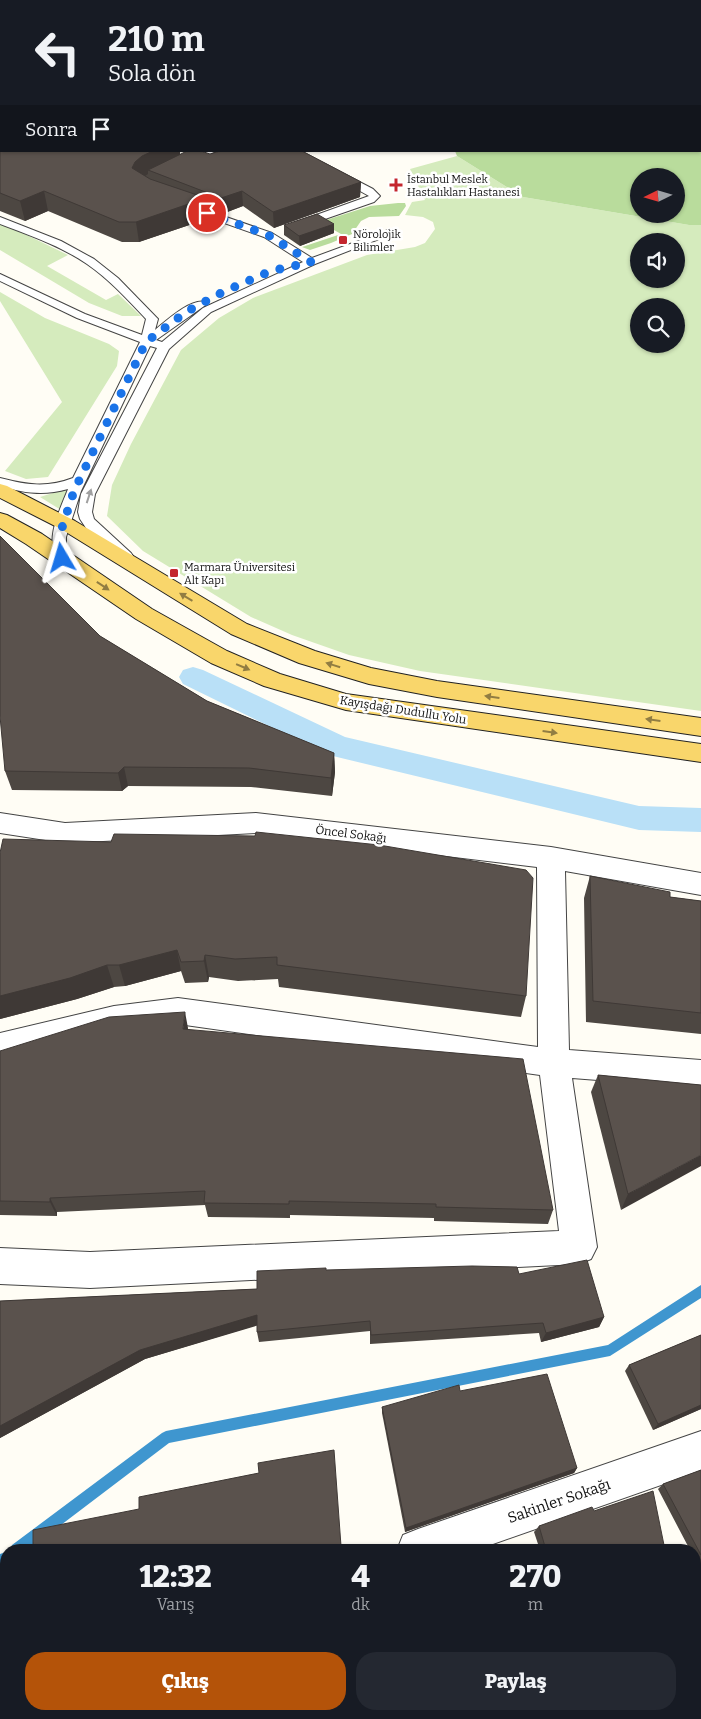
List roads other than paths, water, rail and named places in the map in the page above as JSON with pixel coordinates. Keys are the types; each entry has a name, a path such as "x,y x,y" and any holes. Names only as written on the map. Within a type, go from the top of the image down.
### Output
{"main road":[{"name":"Kayışdağı Dudullu Yolu","path":"0,490 64,523 239,629 307,658 369,676 437,689 701,727"},
{"name":"Kayışdağı Dudullu Yolu","path":"0,519 34,539 160,624 219,657 272,680 346,702 701,753"}],"street":[{"name":"Öncel Sokağı","path":"0,823 65,833 256,822 551,858 701,884"},
{"path":"0,1266 90,1270 579,1247 554,1063 551,858"},
{"path":"0,1047 114,1019 178,1011 554,1063 701,1074"},
{"name":"Sakinler Sokağı","path":"435,1544 701,1451"}],"lane":[{"path":"177,166 210,152"},
{"path":"277,232 370,200 375,196 370,191 294,152"},
{"path":"174,202 277,232 311,262"},
{"path":"0,220 43,237 91,262 133,299 152,319 146,342 78,481 58,543 62,558"},
{"path":"144,572 91,525 85,512 88,494 164,347 207,310 311,262 392,232"},
{"path":"146,342 186,312 223,292 271,271 311,262"},
{"path":"0,268 34,294"},
{"path":"0,277 81,316 146,342 164,347"},
{"path":"0,482 42,491 63,487 78,481"}],"waterway":[{"path":"193,677 337,746 639,818 701,820"},
{"path":"25,1544 166,1437 610,1350 701,1291"}],"place":[{"name":"İstanbul Meslek Hastalıkları Hastanesi","path":"396,185"},
{"name":"Nörolojik Bilimler","path":"343,240"},
{"name":"Marmara Üniversitesi Alt Kapı","path":"174,573"}]}
